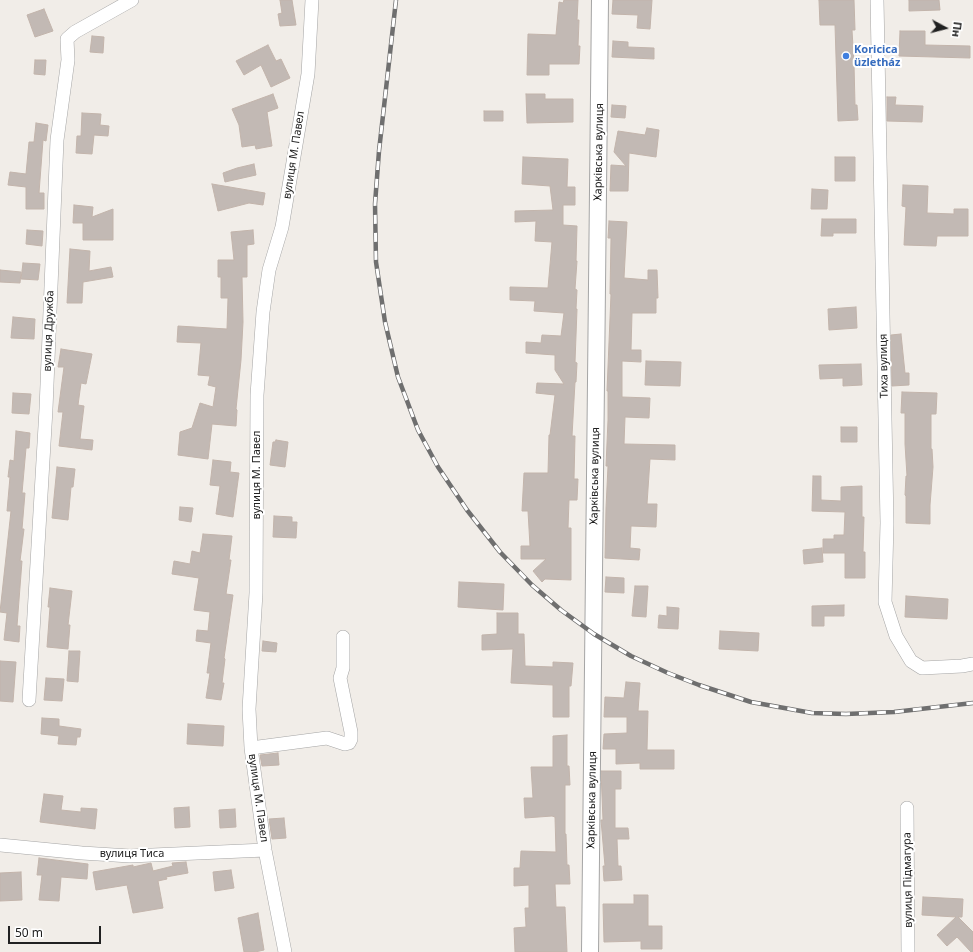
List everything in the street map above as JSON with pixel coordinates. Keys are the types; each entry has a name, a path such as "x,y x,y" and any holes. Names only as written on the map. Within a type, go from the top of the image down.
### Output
{"street":[{"name":"вулиця Дружба","path":"29,700 46,409 57,140 68,60 67,39 75,32 132,0"},
{"name":"вулиця М. Павел","path":"285,952 265,850 251,748 249,708 256,593 257,395 263,312 269,270 282,227 308,74 312,0"},
{"name":"Харківська вулиця","path":"590,952 600,0"},
{"name":"Тиха вулиця","path":"877,0 886,515 885,602 896,636 911,661 922,668 973,664"},
{"path":"251,748 327,738 345,744 349,743 351,739 351,732 340,678 343,668 343,637"},
{"name":"вулиця Підмагура","path":"906,808 908,952"},
{"name":"вулиця Тиса","path":"0,845 82,854 130,856 265,850"}],"building":[{"path":"280,0 292,0 296,25 280,26 278,14 282,13"},
{"path":"564,0 578,0 577,20 579,20 579,64 549,64 549,75 527,75 528,34 556,35 559,2 563,3"},
{"path":"613,0 652,0 650,29 637,28 638,15 612,14"},
{"path":"819,0 854,0 855,30 852,30 855,105 857,105 858,120 838,121 835,25 820,25"},
{"path":"909,0 939,0 940,10 909,11"},
{"path":"44,9 53,31 35,37 27,15"},
{"path":"900,31 925,31 925,45 970,46 970,58 899,56"},
{"path":"92,36 104,37 103,53 90,52"},
{"path":"613,41 628,42 628,47 654,48 654,59 612,57"},
{"path":"268,45 276,61 281,59 290,78 271,87 261,65 244,75 236,61"},
{"path":"35,60 46,60 45,75 34,74"},
{"path":"273,94 278,108 267,112 272,146 256,149 255,145 242,147 239,125 232,109"},
{"path":"526,94 545,94 545,99 573,99 573,122 527,123"},
{"path":"887,97 896,97 895,105 923,106 922,122 887,121"},
{"path":"612,105 626,106 625,118 611,117"},
{"path":"484,111 503,111 503,121 484,121"},
{"path":"82,113 101,114 100,125 109,126 108,136 94,135 92,154 76,153 77,136 81,136"},
{"path":"36,123 48,125 46,141 43,140 39,193 44,193 44,209 26,209 26,187 8,185 10,172 26,174 29,142 34,142"},
{"path":"647,128 659,130 656,157 629,153 628,191 610,191 611,165 626,166 614,152 618,131 645,135"},
{"path":"523,157 568,159 567,187 575,187 575,205 563,205 563,225 577,226 575,289 577,290 577,309 575,362 577,363 572,436 575,436 574,479 578,479 577,500 569,500 568,528 571,528 571,580 545,579 542,582 533,571 546,559 521,559 521,546 530,546 528,511 522,511 524,473 548,473 549,435 555,395 536,393 537,383 564,384 555,370 555,355 526,353 526,342 541,343 542,335 561,336 564,313 534,311 535,301 510,300 510,287 548,288 552,242 535,241 536,221 515,222 515,211 553,210 550,186 522,184"},
{"path":"835,157 855,157 855,181 835,181"},
{"path":"254,164 256,175 225,182 223,173"},
{"path":"212,184 265,193 263,205 249,203 218,211"},
{"path":"903,185 928,186 927,213 954,214 954,209 968,209 968,236 937,236 936,246 904,245 906,207 902,206"},
{"path":"812,189 828,190 827,209 811,209"},
{"path":"74,205 93,207 92,217 113,209 113,240 83,240 83,223 73,223"},
{"path":"822,219 856,219 856,233 833,233 833,236 821,236"},
{"path":"609,221 627,222 624,278 648,280 648,270 657,270 658,298 656,298 656,313 632,313 631,350 641,350 641,362 622,361 622,397 650,398 649,418 625,417 624,444 675,445 675,460 650,459 647,504 657,504 656,527 631,526 630,548 640,549 639,560 605,558 608,466 606,466 608,420 607,391 611,294 611,238 608,238"},
{"path":"27,230 43,231 42,246 26,244"},
{"path":"253,230 254,244 247,245 247,277 242,277 243,322 236,426 212,424 208,459 178,455 180,432 192,428 200,403 213,407 216,387 208,385 210,376 198,375 201,343 177,342 178,326 227,329 228,298 221,298 221,277 218,277 218,260 234,260 231,232"},
{"path":"70,249 90,251 89,271 111,267 113,277 83,282 82,303 67,303"},
{"path":"23,263 40,264 38,280 21,279"},
{"path":"0,270 21,272 20,283 0,282"},
{"path":"856,307 857,328 829,330 828,309"},
{"path":"13,317 35,319 34,339 11,338"},
{"path":"901,334 905,373 909,373 909,385 892,386 891,335"},
{"path":"61,349 92,354 86,384 81,383 78,405 84,406 80,439 93,440 92,450 59,446 63,412 58,412 64,367 58,367"},
{"path":"646,361 681,362 680,386 645,385"},
{"path":"861,364 862,385 843,386 843,378 820,379 819,365"},
{"path":"902,392 937,393 936,414 931,414 931,449 933,467 930,524 906,523 905,495 907,476 905,413 901,413"},
{"path":"13,393 31,394 29,414 12,413"},
{"path":"841,427 857,427 857,442 841,442"},
{"path":"16,431 30,433 29,448 26,448 22,493 25,493 17,626 20,626 19,642 4,640 7,613 0,612 11,511 7,511 10,477 8,477 10,460 14,461"},
{"path":"276,440 288,442 285,467 270,465 273,442"},
{"path":"213,460 231,462 230,472 239,473 233,517 216,514 220,486 210,485"},
{"path":"57,467 75,469 73,487 71,487 68,520 52,518"},
{"path":"813,476 821,476 821,500 841,501 841,487 862,486 865,578 845,578 845,553 823,553 823,539 834,539 834,535 844,535 845,512 812,511"},
{"path":"180,507 193,508 191,522 179,520"},
{"path":"274,516 292,517 292,522 297,522 296,538 273,537"},
{"path":"203,534 232,536 229,560 231,560 226,594 233,595 224,658 222,683 224,683 221,700 206,698 210,673 207,673 211,643 196,641 197,630 208,631 210,612 194,610 199,578 172,574 174,561 190,564 192,551 200,553"},
{"path":"822,548 823,562 804,564 803,550"},
{"path":"606,577 624,578 624,593 605,592"},
{"path":"459,582 504,584 503,610 458,607"},
{"path":"635,586 648,586 646,617 632,616"},
{"path":"50,588 72,591 68,625 70,625 68,649 47,647"},
{"path":"906,596 948,599 947,619 905,617"},
{"path":"844,605 844,616 824,616 824,626 812,626 812,606"},
{"path":"667,607 679,608 678,629 658,628 659,615 667,616"},
{"path":"497,613 518,613 518,634 524,634 525,666 553,667 553,662 573,663 571,686 569,686 569,717 553,717 553,685 511,683 513,649 482,650 482,635 497,634"},
{"path":"720,631 759,633 758,651 719,649"},
{"path":"263,641 277,643 276,652 262,651"},
{"path":"69,651 80,651 78,682 67,681"},
{"path":"0,661 16,662 13,702 0,701"},
{"path":"46,678 64,679 62,701 44,700"},
{"path":"626,682 640,683 638,711 648,711 647,750 674,750 674,769 640,769 640,763 616,764 616,749 603,749 604,734 627,733 627,717 604,717 605,697 624,698"},
{"path":"42,718 59,719 59,726 81,729 80,737 77,737 76,745 58,744 59,736 41,734"},
{"path":"188,724 224,726 223,746 187,744"},
{"path":"567,735 567,766 569,766 570,785 565,785 565,834 570,884 555,884 556,907 565,907 567,952 515,952 514,928 526,927 525,908 529,908 529,885 514,886 514,868 520,868 521,851 556,852 555,817 525,818 524,798 533,798 531,767 553,767 553,736"},
{"path":"278,753 279,765 262,766 260,755"},
{"path":"601,771 621,771 621,789 615,789 615,828 628,828 629,839 617,839 618,866 621,866 622,880 604,881 603,866 605,866 601,820 603,820"},
{"path":"44,794 63,796 61,810 81,812 81,808 97,809 95,829 40,822"},
{"path":"189,807 190,827 175,828 174,808"},
{"path":"235,809 236,827 220,828 219,810"},
{"path":"284,818 286,838 272,839 269,819"},
{"path":"39,858 88,864 87,879 61,877 59,901 39,900 42,875 37,875"},
{"path":"186,862 188,873 166,877 167,879 158,881 163,908 133,913 127,885 96,890 93,872 151,863 153,871 173,866 172,863"},
{"path":"231,870 234,888 215,891 213,872"},
{"path":"21,872 22,900 0,901 0,873"},
{"path":"634,895 648,895 648,926 662,926 662,949 641,949 641,941 604,942 603,904 634,904"},
{"path":"923,897 963,899 962,917 958,917 973,932 973,952 971,952 957,937 947,946 937,935 956,917 922,915"},
{"path":"258,913 264,950 244,952 238,918"}],"railway":[{"path":"396,0 379,151 375,204 376,262 385,322 398,377 418,430 438,467 467,510 500,552 532,585 561,610 594,634 631,656 668,673 751,702 812,713 846,714 894,712 973,703"}],"place":[{"name":"Koricica üzletház","path":"846,56"}]}
